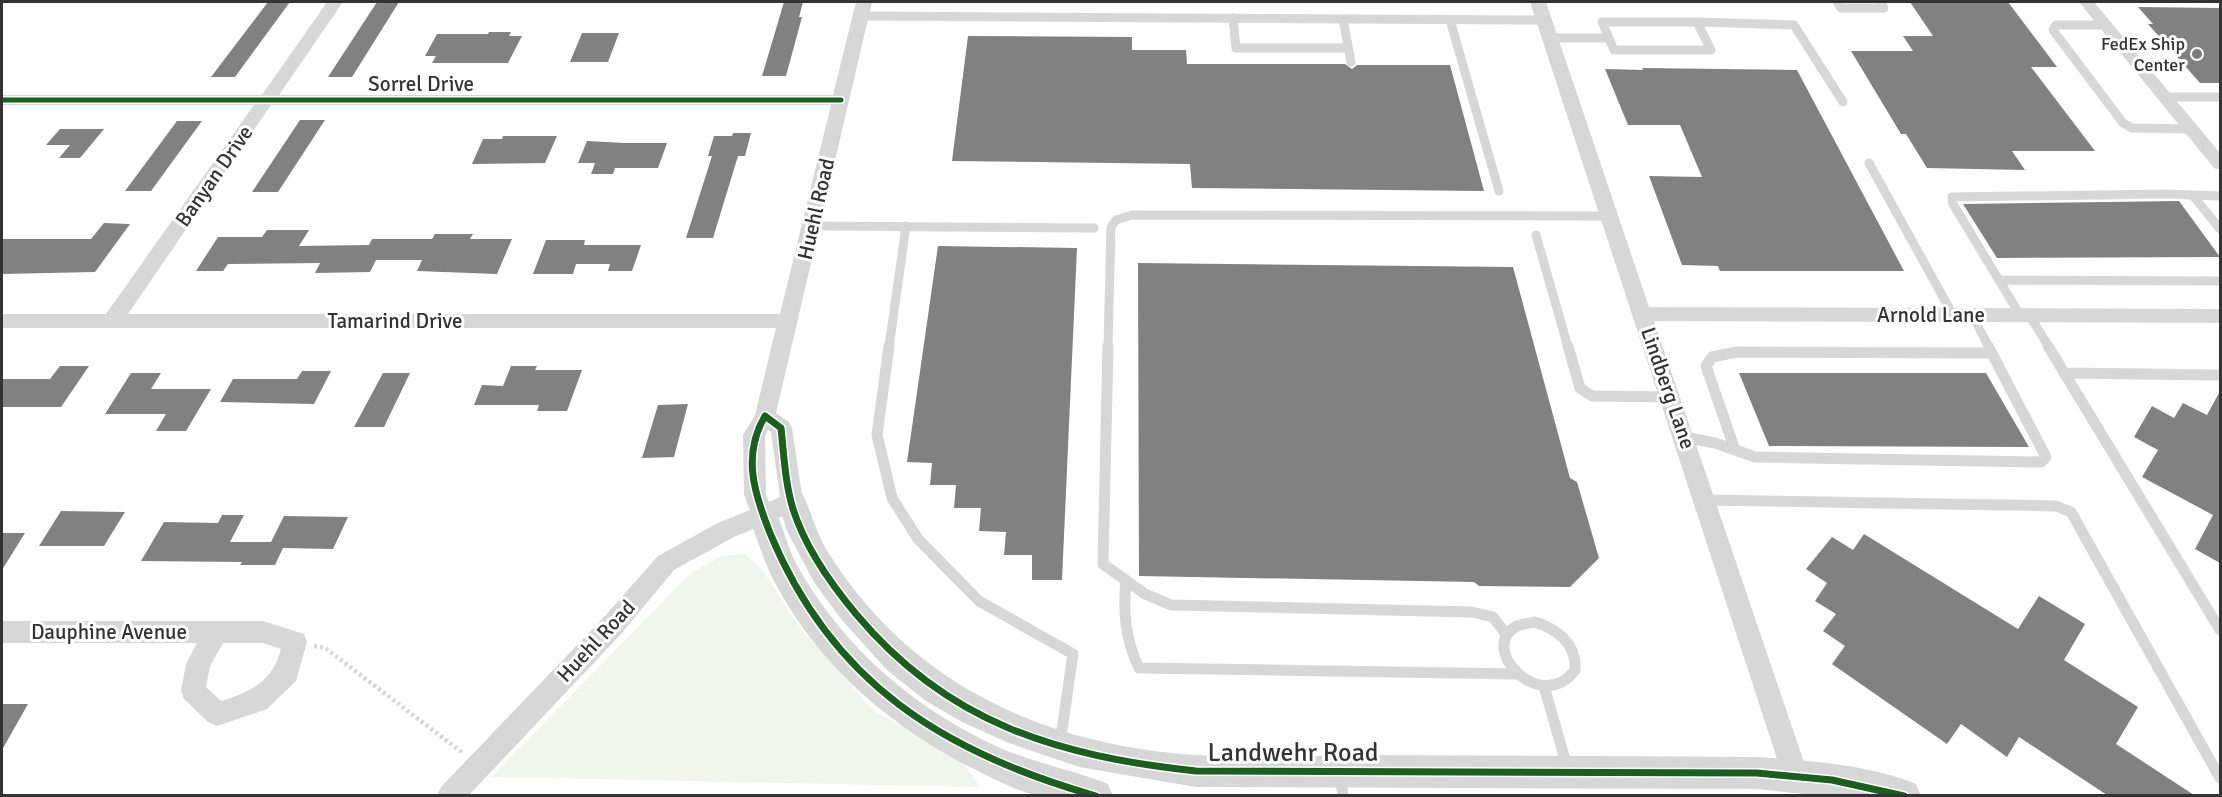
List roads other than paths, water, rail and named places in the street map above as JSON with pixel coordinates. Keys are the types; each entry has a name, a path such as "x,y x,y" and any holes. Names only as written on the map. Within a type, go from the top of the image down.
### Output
{"street":[{"name":"Banyan Drive","path":"112,321 335,2"},
{"name":"Lindberg Lane","path":"1538,2 1706,500 1797,785"},
{"path":"2086,2 2220,164"},
{"name":"Huehl Road","path":"763,515 755,495 754,435 765,416 813,226 863,9"},
{"name":"Sorrel Drive","path":"2,100 841,100"},
{"name":"Arnold Lane","path":"1642,314 2220,316"},
{"name":"Tamarind Drive","path":"2,321 789,321"},
{"path":"765,416 781,428 792,502"},
{"name":"Huehl Road","path":"450,795 613,625 666,563 726,530 792,502"},
{"name":"Landwehr Road","path":"792,502 796,517 824,572 876,636 904,665 968,709 1059,747 1127,763 1341,783 1569,773 1797,785 1904,795"},
{"path":"763,515 795,593 825,635 870,683 904,710 951,741 1050,790 1095,795"},
{"name":"Dauphine Avenue","path":"2,632 216,632 264,632 296,642 287,673 258,701 217,714 193,691 198,664 216,632"}],"lane":[{"path":"1837,2 1841,8 1884,8 1881,2"},
{"path":"863,9 1233,18 1544,20"},
{"path":"1233,18 1236,48 1348,48"},
{"path":"1343,19 1351,62"},
{"path":"1450,20 1499,191"},
{"path":"1697,22 1711,50 1614,50 1602,22 1697,22 1794,25 1843,102"},
{"path":"2105,25 2056,25 2053,30 2123,123 2132,128 2192,129"},
{"path":"1550,38 1609,38"},
{"path":"2165,97 2220,97"},
{"path":"1684,437 1755,457 2041,462 2046,457 1991,353 1962,315 1869,163"},
{"path":"2220,196 2154,194 1952,197 1953,204 1999,280 2064,372 2220,630"},
{"path":"2194,196 2220,229"},
{"path":"1506,634 1523,622 1547,624 1568,639 1575,661 1573,672 1566,680 1544,686 1525,680 1516,674 1504,654 1506,634 1493,617 1472,612 1171,605 1145,594 1103,564 1107,310 1111,226 1116,220 1132,215 1610,216"},
{"path":"813,226 1094,228"},
{"path":"906,226 877,435 892,498 918,539 979,600 1073,654 1059,747"},
{"path":"1536,236 1580,388 1592,396 1671,397"},
{"path":"1999,280 2220,281"},
{"path":"1735,450 1706,366 1712,357 1737,352 1991,353"},
{"path":"2064,372 2220,375"},
{"path":"1706,500 2056,506 2071,512 2220,778"},
{"path":"1126,580 1122,619 1130,653 1139,668 1516,674"},
{"path":"1544,686 1569,773"}],"place":[{"name":"FedEx Ship Center","path":"2197,54"}]}
